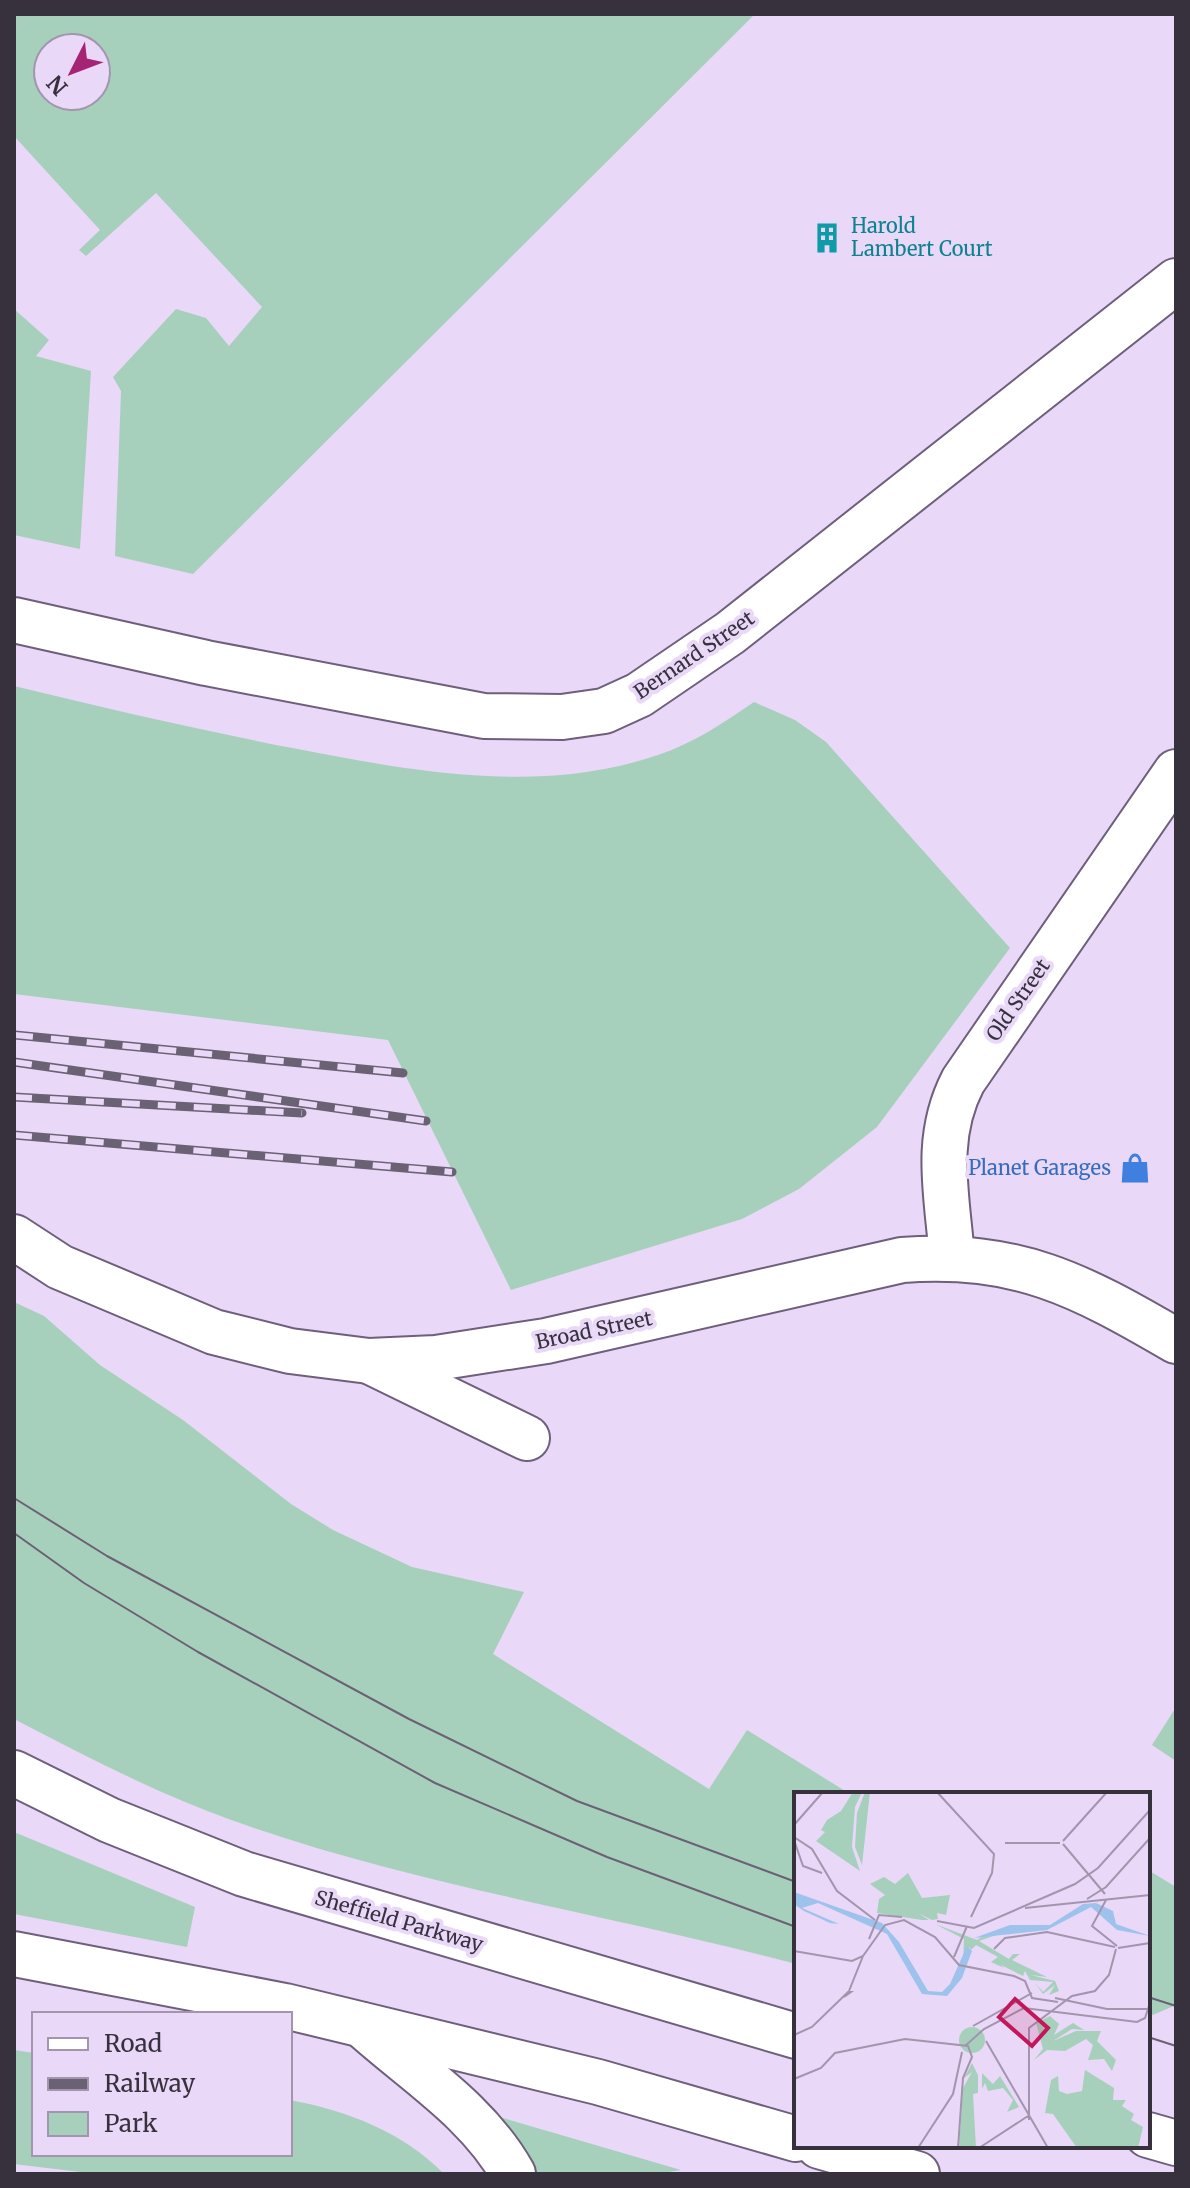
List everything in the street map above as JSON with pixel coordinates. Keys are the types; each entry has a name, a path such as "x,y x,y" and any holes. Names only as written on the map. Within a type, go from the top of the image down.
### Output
{"main road":[{"name":"Bernard Street","path":"14,620 194,660 484,716 526,719 604,711 639,695 730,633 1176,281"},
{"name":"Old Street","path":"952,1257 942,1149 951,1104 971,1068 1176,772"},
{"name":"Broad Street","path":"14,1237 60,1267 214,1332 290,1351 369,1361 436,1358 546,1341 902,1260 952,1257 1029,1269 1071,1283 1176,1341"},
{"path":"369,1361 527,1438"},
{"name":"Sheffield Parkway","path":"14,1773 109,1820 244,1874 794,2035"},
{"path":"14,1954 362,2025 598,2082 794,2138"},
{"path":"362,2025 456,2104 486,2136 513,2174"},
{"path":"1150,2136 1176,2143"},
{"path":"826,2148 917,2174"}],"green space":[{"path":"14,14 755,14 193,574 115,556 121,391 113,377 176,309 206,318 229,346 262,307 156,193 86,256 79,250 100,230 14,136"},
{"path":"14,309 49,340 36,356 91,371 80,549 14,535"},
{"path":"14,686 343,758 433,772 524,777 614,767 658,755 696,738 754,702 795,720 826,742 1010,948 877,1127 799,1189 742,1219 511,1290 388,1040 14,994"},
{"path":"14,1302 44,1316 100,1365 183,1420 291,1504 333,1530 412,1567 524,1592 493,1654 709,1789 747,1730 847,1792 794,1792 794,1963 443,1882 303,1844 234,1821 150,1787 14,1719"},
{"path":"1176,1707 1176,1761 1152,1745"},
{"path":"14,1832 195,1907 187,1947 14,1914"},
{"path":"1150,1871 1176,1887 1176,2005 1150,2016"},
{"path":"14,2050 32,2053 32,2156 292,2156 292,2100 333,2110 373,2125 411,2146 444,2174 97,2174 14,2164"},
{"path":"486,2113 681,2170 656,2174 535,2174 517,2146"}],"tram line":[{"path":"14,1498 107,1556 409,1719 577,1801 794,1881"},
{"path":"14,1533 84,1583 198,1652 435,1783 607,1857 794,1926"},
{"path":"1150,1998 1176,2006"},
{"path":"1150,2038 1176,2046"}],"railway":[{"path":"15,1035 403,1073"},
{"path":"14,1062 426,1121"},
{"path":"14,1097 302,1113"},
{"path":"14,1135 452,1172"}],"place":[{"name":"Harold Lambert Court","path":"827,238"},
{"name":"Planet Garages","path":"1135,1168"}]}
